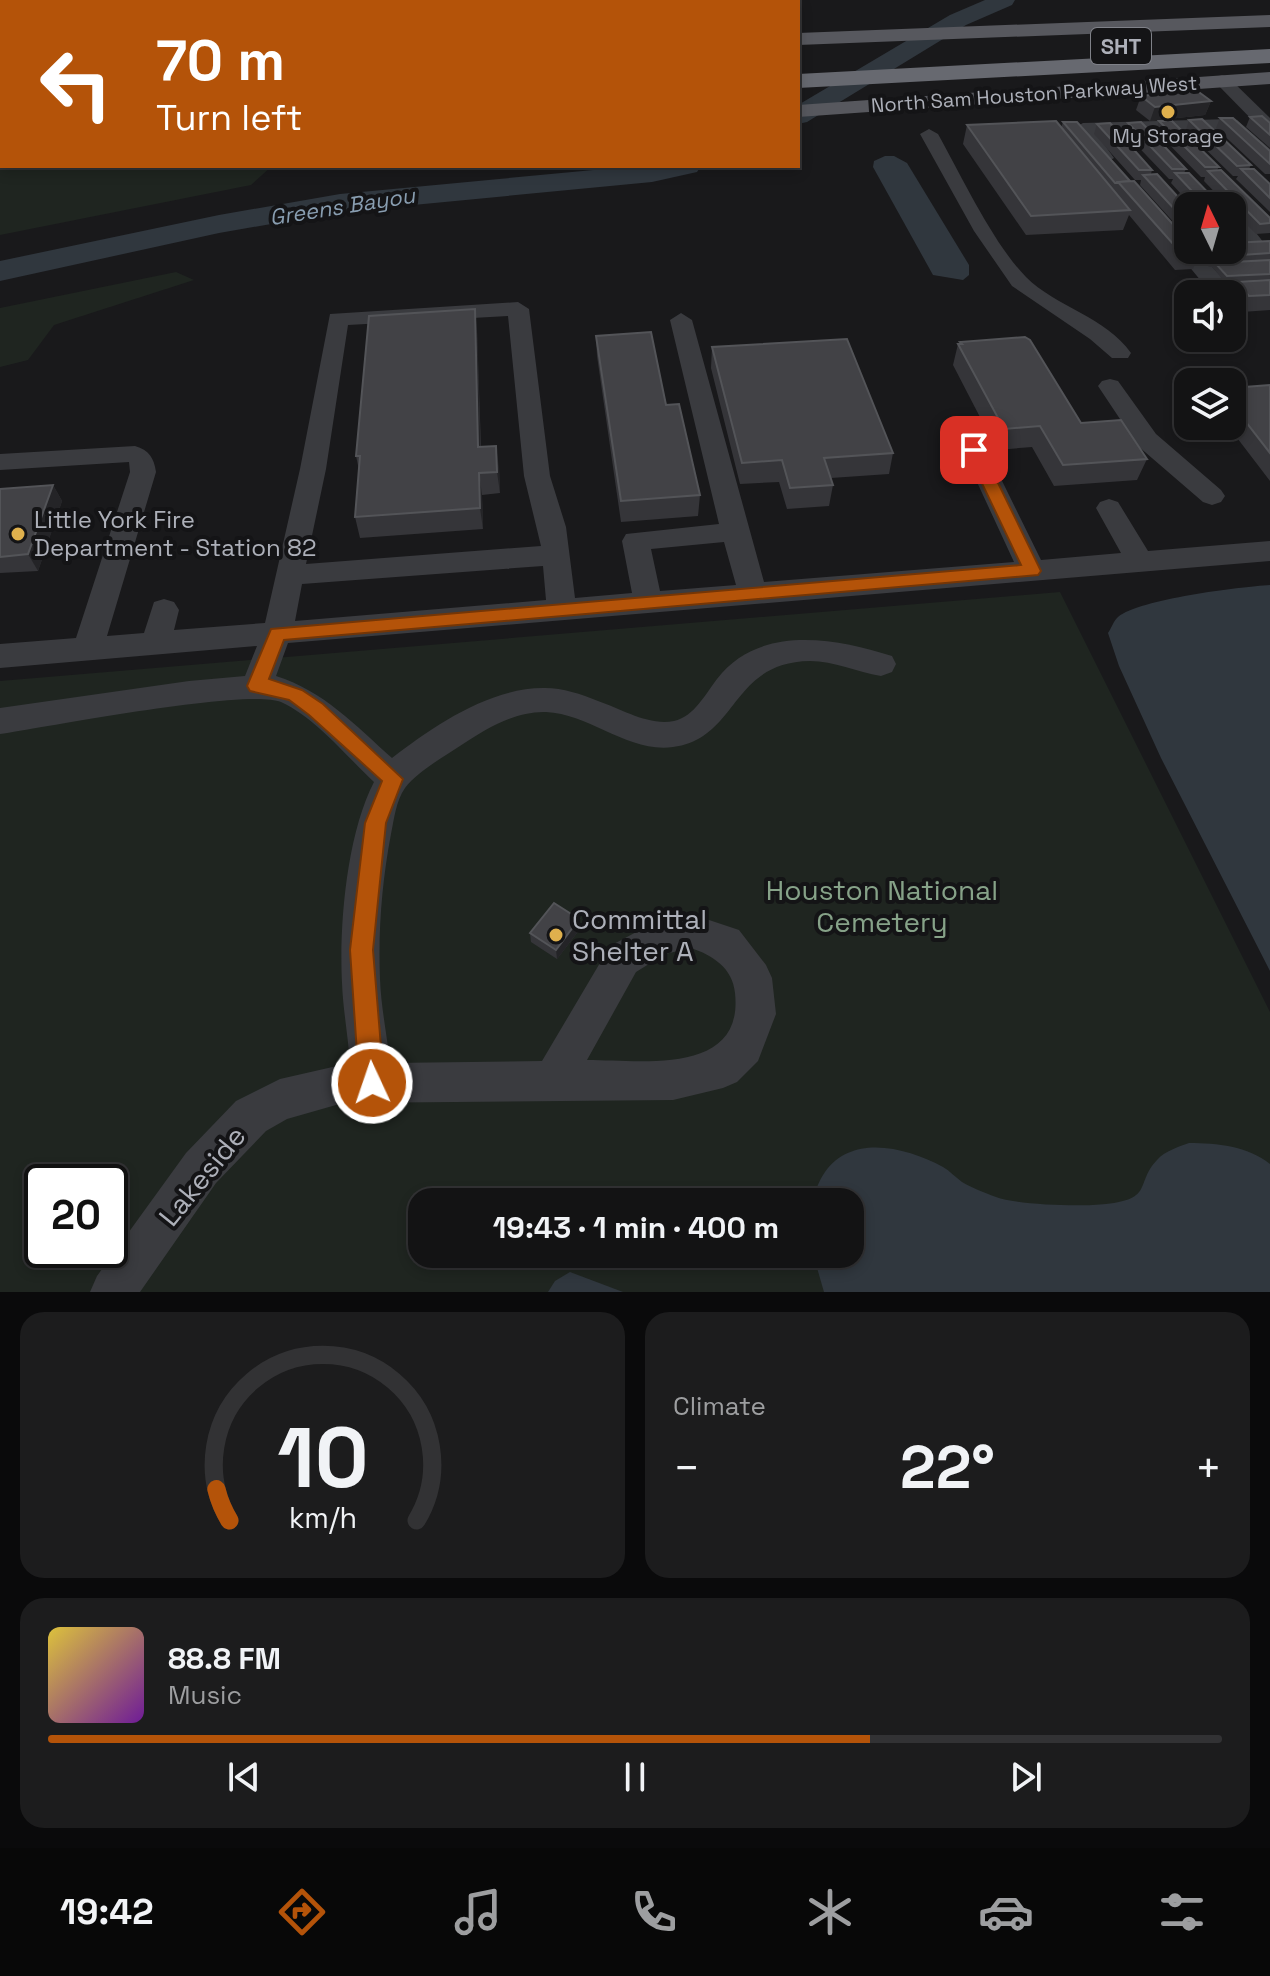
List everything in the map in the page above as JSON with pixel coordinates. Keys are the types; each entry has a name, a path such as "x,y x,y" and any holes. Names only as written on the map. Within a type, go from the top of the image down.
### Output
{"highway":[{"name":"SHT","path":"800,64 1270,40"},
{"path":"1222,69 1270,58"},
{"name":"SHT","path":"800,81 944,72 1222,69"}],"main road":[{"path":"800,39 1270,21"},
{"name":"North Sam Houston Parkway West","path":"800,111 915,102 1222,69 1270,78"}],"street":[{"path":"1222,69 1270,128"},
{"path":"1202,124 1225,145"},
{"path":"1113,166 1083,132 1084,128 1231,124 1270,158"},
{"path":"1171,125 1193,147"},
{"path":"1139,126 1159,146"},
{"path":"1110,127 1130,149"},
{"path":"929,134 984,231 1019,282 1098,334 1120,353"},
{"path":"1153,212 1174,234"},
{"path":"1200,264 1219,288 1270,285"},
{"path":"257,686 277,634 313,469 338,319 518,309 537,476 552,527 562,610"},
{"path":"681,320 753,594"},
{"path":"1110,386 1147,440 1212,496"},
{"path":"963,426 1032,571"},
{"path":"0,462 135,454 142,461 143,472 88,649"},
{"path":"1109,508 1140,562"},
{"path":"648,603 636,541 735,532"},
{"path":"0,656 1270,551"},
{"path":"289,575 555,555"},
{"path":"156,644 164,610"},
{"path":"372,1083 361,950 375,823 393,779 467,725 519,703 544,700 572,702 636,728 668,735 683,733 698,725 738,675 769,657 807,650 881,664"},
{"path":"0,721 271,686 295,695 316,709 393,779"},
{"name":"Lakeside","path":"113,1292 201,1168 251,1116 280,1100 343,1083 673,1080 723,1068 744,1047 757,1014 753,978 726,942 691,931 657,938 623,959 553,1081"}],"green space":[{"path":"270,168 251,185 0,235 0,170"},
{"path":"176,272 194,280 54,325 28,360 0,367 0,308"},
{"name":"Houston National Cemetery","path":"1060,592 1270,1012 1270,1292 0,1292 0,681"}],"shaded area":[{"path":"894,156 907,163 969,265 969,275 963,280 933,275 873,167 874,161"},
{"path":"1270,585 1270,971 1161,758 1119,666 1108,633 1118,617 1147,605 1191,595"},
{"path":"1189,1143 1232,1147 1252,1153 1270,1164 1270,1292 824,1292 817,1268 864,1268 864,1188 816,1188 825,1172 850,1152 865,1148 897,1150 929,1160 966,1184 1006,1200 1081,1205 1121,1202 1131,1198 1141,1189 1150,1168 1172,1150"},
{"path":"570,1272 623,1292 548,1292 555,1281"}],"building":[{"path":"1196,90 1211,101 1155,107 1141,96"},
{"path":"1262,116 1270,123 1270,135 1250,117"},
{"path":"1220,118 1233,118 1270,151 1270,164"},
{"path":"1202,119 1251,165 1237,166 1189,120"},
{"path":"1056,121 1130,210 1031,216 967,125"},
{"path":"1159,121 1172,121 1219,167 1205,167"},
{"path":"1063,122 1077,122 1130,181 1115,183"},
{"path":"1141,122 1186,169 1172,169 1128,123"},
{"path":"1110,123 1152,170 1139,170 1097,124"},
{"path":"1241,169 1254,169 1270,184 1270,198"},
{"path":"1221,170 1243,192 1229,192 1208,171"},
{"path":"1175,173 1189,173 1207,192 1193,192"},
{"path":"1157,174 1174,193 1174,209 1143,175"},
{"path":"1134,181 1174,225 1174,245 1118,182"},
{"path":"1246,194 1270,218 1270,223 1260,224 1246,210"},
{"path":"1270,241 1270,253 1246,255 1246,242"},
{"path":"1270,260 1270,274 1227,276 1216,264 1246,264 1246,261"},
{"path":"1270,280 1270,295 1249,296 1246,281"},
{"path":"475,309 478,447 496,446 497,472 479,473 480,508 355,517 360,456 356,456 369,316"},
{"path":"651,332 666,405 679,404 700,495 621,501 596,336"},
{"path":"1025,337 1030,340 1081,423 1121,420 1147,459 1063,465 1040,426 1004,429 958,344"},
{"path":"847,339 893,453 824,458 833,485 790,488 782,460 742,463 712,347"},
{"path":"1270,385 1270,453 1246,422 1246,387"},
{"path":"53,485 28,554 0,557 0,489"},
{"name":"Committal Shelter A","path":"554,903 579,919 556,950 530,933"}],"waterway":[{"name":"Greens Bayou","path":"800,115 958,20 1004,0"},
{"name":"Greens Bayou","path":"0,271 219,224 340,203 677,168"}],"place":[{"name":"My Storage","path":"1168,112"},
{"name":"Little York Fire Department - Station 82","path":"18,534"},
{"name":"Committal Shelter A","path":"556,935"}],"route":[{"path":"372,1083 361,981 361,950 375,823 393,779 316,709 295,695 271,686 257,686 277,634 1032,571 974,450"}]}
